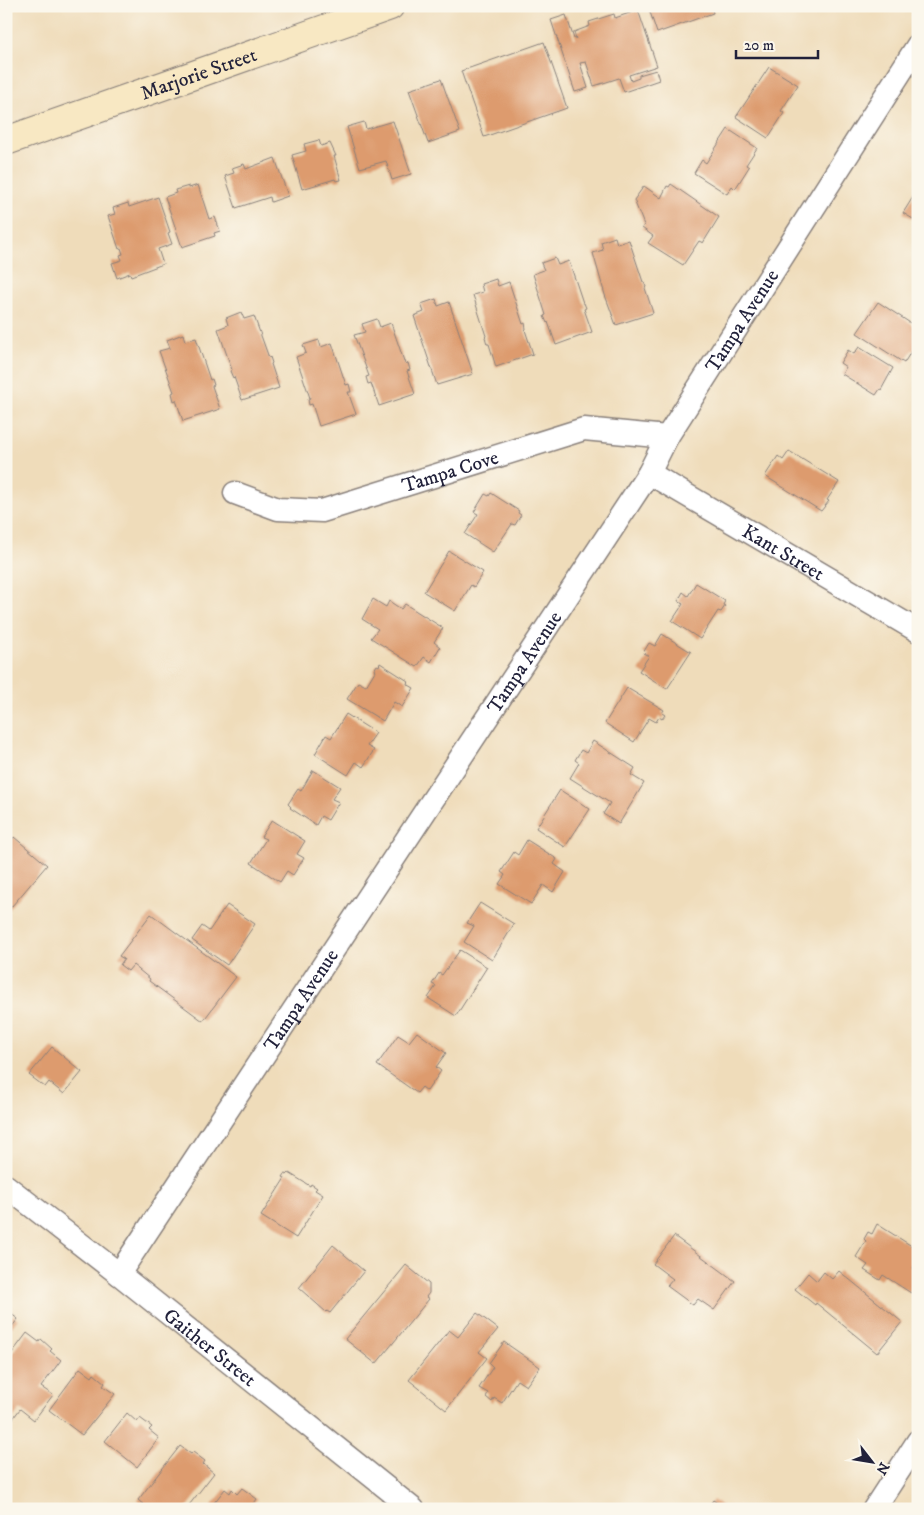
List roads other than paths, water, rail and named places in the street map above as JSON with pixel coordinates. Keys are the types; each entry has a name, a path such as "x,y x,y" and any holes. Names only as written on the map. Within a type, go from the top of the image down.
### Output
{"street":[{"name":"Marjorie Street","path":"6,141 390,6"},
{"name":"Tampa Avenue","path":"119,1274 649,473 667,437 918,45"},
{"name":"Tampa Cove","path":"234,493 278,509 322,511 584,429 667,437"},
{"name":"Kant Street","path":"649,473 918,631"},
{"name":"Gaither Street","path":"6,1186 414,1509"},
{"path":"874,1509 918,1441"}]}
